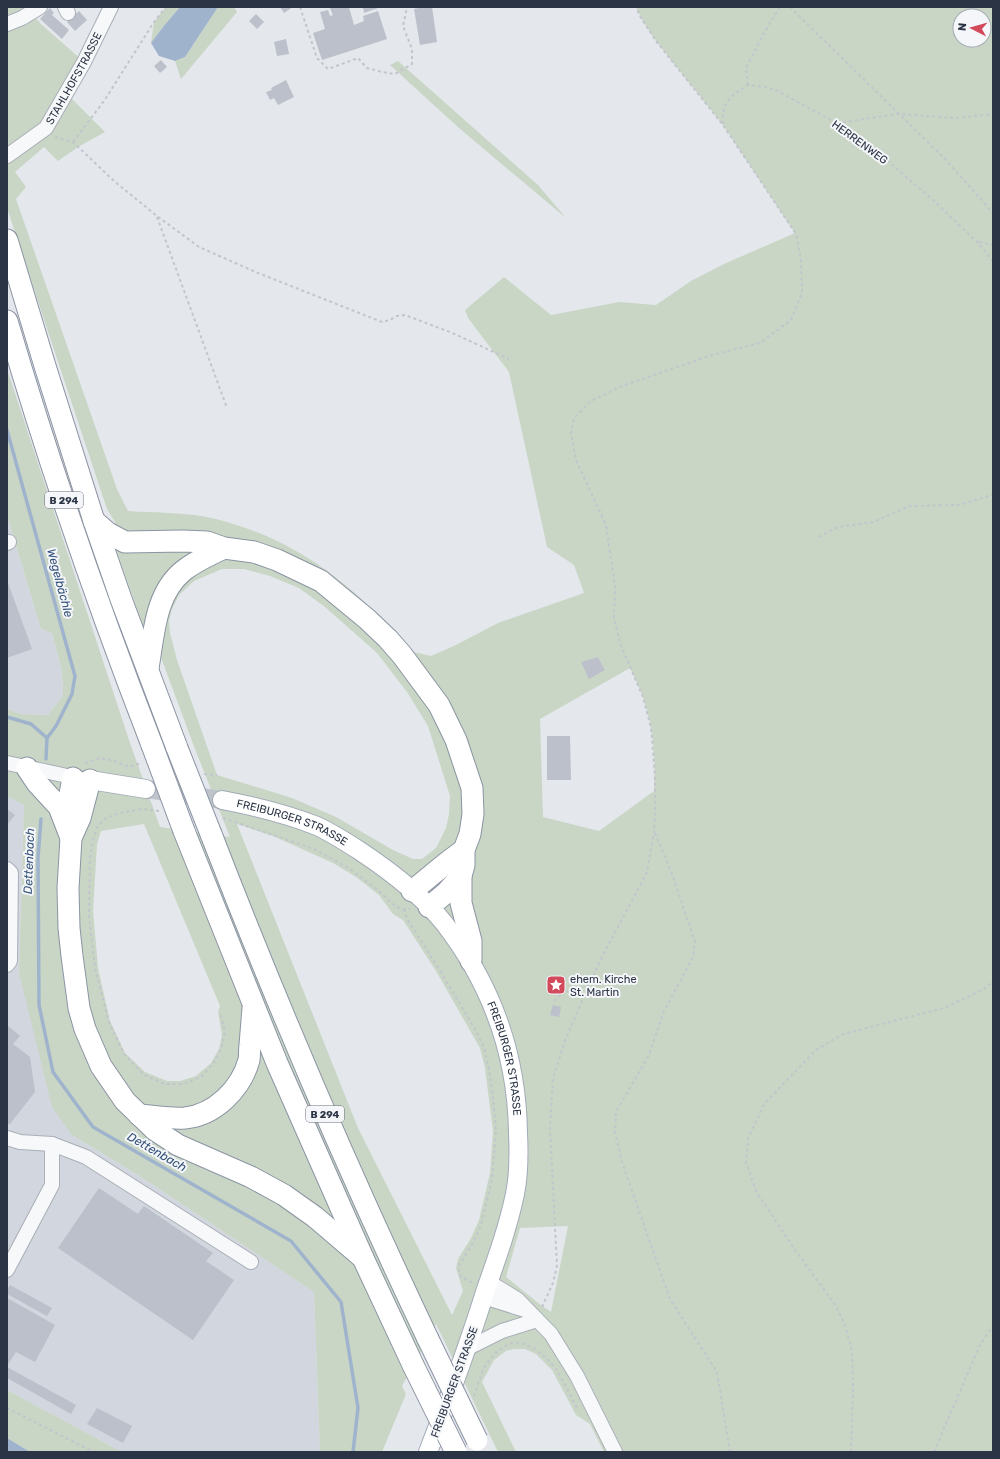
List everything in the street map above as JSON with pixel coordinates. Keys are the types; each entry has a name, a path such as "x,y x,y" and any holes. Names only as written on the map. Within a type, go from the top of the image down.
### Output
{"highway":[{"name":"B 294","path":"7,240 94,520 121,599 177,748 215,826 292,1036 351,1174 480,1446"},
{"name":"B 294","path":"7,321 61,490 126,677 184,831 283,1077 363,1258 456,1452"},
{"path":"94,520 108,533 125,542 207,542 224,548 254,552 277,560 321,581 367,619 388,639 439,705 456,740 472,788 470,834 464,850 464,865 461,876 461,903 471,941 471,962"},
{"path":"148,668 158,613 164,597 171,585 188,568 224,548"},
{"path":"27,768 59,807 68,829"},
{"path":"81,779 68,829 69,928 79,1008 85,1029 101,1066 117,1090 139,1115 155,1130 178,1145 251,1177 284,1195 315,1217 363,1258"},
{"path":"412,891 450,859 464,850"},
{"path":"429,907 447,892 461,876"},
{"path":"139,1115 173,1118 192,1116 209,1111 230,1094 238,1084 249,1059 254,1005"}],"main road":[{"path":"81,779 146,789"},
{"name":"FREIBURGER STRASSE","path":"222,800 277,812 318,827 374,860 405,883 443,922 471,962 503,1033 515,1085 518,1120 519,1151 515,1194 506,1230 487,1289 428,1452"}],"street":[{"path":"7,24 22,18 40,7"},
{"name":"STAHLHOFSTRASSE","path":"7,156 46,128 84,62 111,7"},
{"path":"7,763 81,779"},
{"path":"7,869 11,872 10,961 7,965"},
{"path":"7,1138 20,1142 52,1144 86,1157 252,1262"},
{"path":"7,1270 52,1185 52,1144"},
{"path":"487,1289 517,1299 551,1334 560,1346 577,1376 615,1452"},
{"path":"466,1349 533,1316"}],"path":[{"path":"73,142 104,102 138,46 166,7"},
{"path":"300,7 317,58 328,69 358,58 367,68 394,74 412,64 412,49 403,26 407,7"},
{"path":"533,1316 542,1306 553,1283 557,1266 550,1129 553,1078 565,1040 584,996 602,957 647,872 654,832 655,776 651,728 643,697 620,643 614,618 615,586 606,525 576,460 571,433 574,418 591,401 622,386 712,356 760,343 791,320 802,293 801,261 796,234 723,125 656,41 641,18 636,7"},
{"path":"723,125 722,112 728,98 748,85 746,68 765,31 780,7"},
{"path":"790,7 946,161 993,214"},
{"name":"HERRENWEG","path":"748,85 766,87 778,91 836,123 877,152 932,199 977,242 993,261"},
{"path":"836,123 898,114 956,118 993,114"},
{"path":"46,128 54,136 73,142 114,181 157,216 200,247 258,273 382,322 397,316 405,315 450,332 509,359"},
{"path":"157,216 226,408"},
{"path":"977,242 993,245"},
{"path":"819,537 838,527 873,522 910,506 959,505 993,494"},
{"path":"81,779 81,767 88,761 100,758 130,767"},
{"path":"161,811 142,809 120,813 106,818 97,827 93,841 90,856 89,916 95,968 109,1022 124,1054 144,1075 165,1084 184,1084 202,1076 213,1064 221,1049 225,1032 221,1015"},
{"path":"215,826 226,818 314,849 350,869 379,891"},
{"path":"654,832 671,871 695,942 694,957 664,1011 649,1055 616,1112 615,1132 622,1162 670,1298 717,1372 730,1452"},
{"path":"404,909 407,919 440,969 475,1029 484,1047 489,1069 496,1132 492,1179 481,1226 474,1241 458,1267 461,1277 487,1289"},
{"path":"851,1452 853,1388 852,1352 846,1328 836,1306 795,1250 756,1191 746,1162 748,1138 765,1103 816,1050 844,1034 944,1008 982,990 993,982"},
{"path":"554,1001 565,990 584,996"},
{"path":"934,1452 979,1347 993,1325"},
{"path":"473,1400 480,1378 488,1363 497,1352 513,1343 526,1345 542,1354 555,1369 579,1412 598,1419"},
{"path":"7,1408 94,1452"}],"shaded area":[{"path":"7,515 41,629 52,633 62,671 63,696 48,715 21,714 7,709"},
{"path":"7,796 24,804 19,973 72,1135 138,1175 314,1292 320,1452 122,1452 7,1390"}],"green space":[{"path":"7,7 26,7 41,24 84,62 66,93 105,132 78,147 58,161 44,147 15,172 26,187 16,199 117,489 128,511 183,514 205,517 260,533 300,553 354,592 388,623 409,651 431,656 498,623 584,593 574,565 547,547 509,372 468,318 465,310 504,277 551,315 619,302 656,305 691,281 724,264 795,233 723,125 656,41 641,18 636,7 993,7 993,1452 604,1452 590,1424 576,1415 552,1370 536,1354 525,1349 514,1349 506,1351 494,1360 482,1382 516,1452 498,1452 436,1324 402,1386 406,1394 382,1452 320,1452 314,1292 138,1175 72,1135 52,1107 19,973 24,805 7,796 7,709 21,714 48,715 63,696 62,671 52,633 41,629 7,515 7,369 130,743 160,827 230,837 159,652 144,629 116,549 115,522 107,509 7,208","holes":["222,569 244,569 270,576 299,588 325,607 377,653 407,692 428,726 450,796 449,814 446,828 436,848 422,859 413,859 393,850 336,817 292,798 217,775 177,660 170,633 169,621 172,609 179,595 194,581","598,657 605,670 581,662","630,668 643,697 649,720 655,767 654,791 599,831 543,817 540,719","144,824 220,1006 218,1012 222,1035 219,1049 211,1063 196,1076 180,1081 167,1081 145,1072 125,1053 110,1021 98,968 93,911 97,844 101,831","237,824 273,836 333,863 356,877 379,895 393,914 403,920 436,971 480,1048 485,1068 493,1131 490,1173 479,1220 471,1238 458,1259 456,1268 463,1291 452,1315 358,1128","568,1226 551,1312 506,1277 520,1228"]},
{"path":"166,7 180,7 151,43 154,22"},
{"path":"218,7 234,7 237,12 181,79 175,61 185,57"},
{"path":"398,61 538,185 566,218 459,128 390,65"},
{"path":"7,1390 122,1452 30,1452 7,1438"}],"water":[{"path":"180,7 218,7 185,57 175,61 159,56 151,43"},
{"path":"7,1438 30,1452 7,1452"}],"building":[{"path":"280,7 293,7 284,13"},
{"path":"349,7 354,25 364,21 363,16 378,11 387,39 322,60 313,33 325,29 320,12 328,10 330,16 333,15 330,8"},
{"path":"363,7 381,7 364,13"},
{"path":"432,7 437,42 420,45 414,9"},
{"path":"50,8 54,13 52,15 69,30 62,39 40,19"},
{"path":"79,11 87,20 75,31 67,22"},
{"path":"256,14 264,22 257,29 249,21"},
{"path":"286,39 289,54 277,56 274,42"},
{"path":"161,60 167,67 160,73 154,66"},
{"path":"286,80 294,97 278,105 274,98 270,100 266,92 272,90 271,88"},
{"path":"7,580 32,649 7,658"},
{"path":"598,657 605,670 589,679 581,662"},
{"path":"547,736 570,736 571,780 547,780"},
{"path":"7,809 15,815 7,825"},
{"path":"553,1005 561,1007 559,1017 550,1015"},
{"path":"7,1025 20,1036 13,1044 30,1057 35,1092 10,1124 7,1124"},
{"path":"99,1188 138,1214 144,1206 213,1253 206,1261 234,1280 193,1340 58,1248"},
{"path":"10,1285 52,1308 47,1316 7,1294 7,1290"},
{"path":"7,1298 55,1325 35,1362 16,1352 7,1366"},
{"path":"7,1367 76,1405 71,1414 7,1378"},
{"path":"97,1408 132,1426 123,1443 87,1424"}],"waterway":[{"name":"Wegelbächle","path":"7,430 75,676 72,694 56,726 47,738"},
{"path":"7,717 31,724 47,738"},
{"name":"Dettenbach","path":"46,759 47,738"},
{"name":"Dettenbach","path":"41,819 38,857 39,1005 53,1072 93,1127 291,1241 341,1302 358,1408 353,1452"}],"tunnel":[{"path":"146,789 222,800"}],"place":[{"name":"ehem. Kirche St. Martin","path":"556,985"}]}
